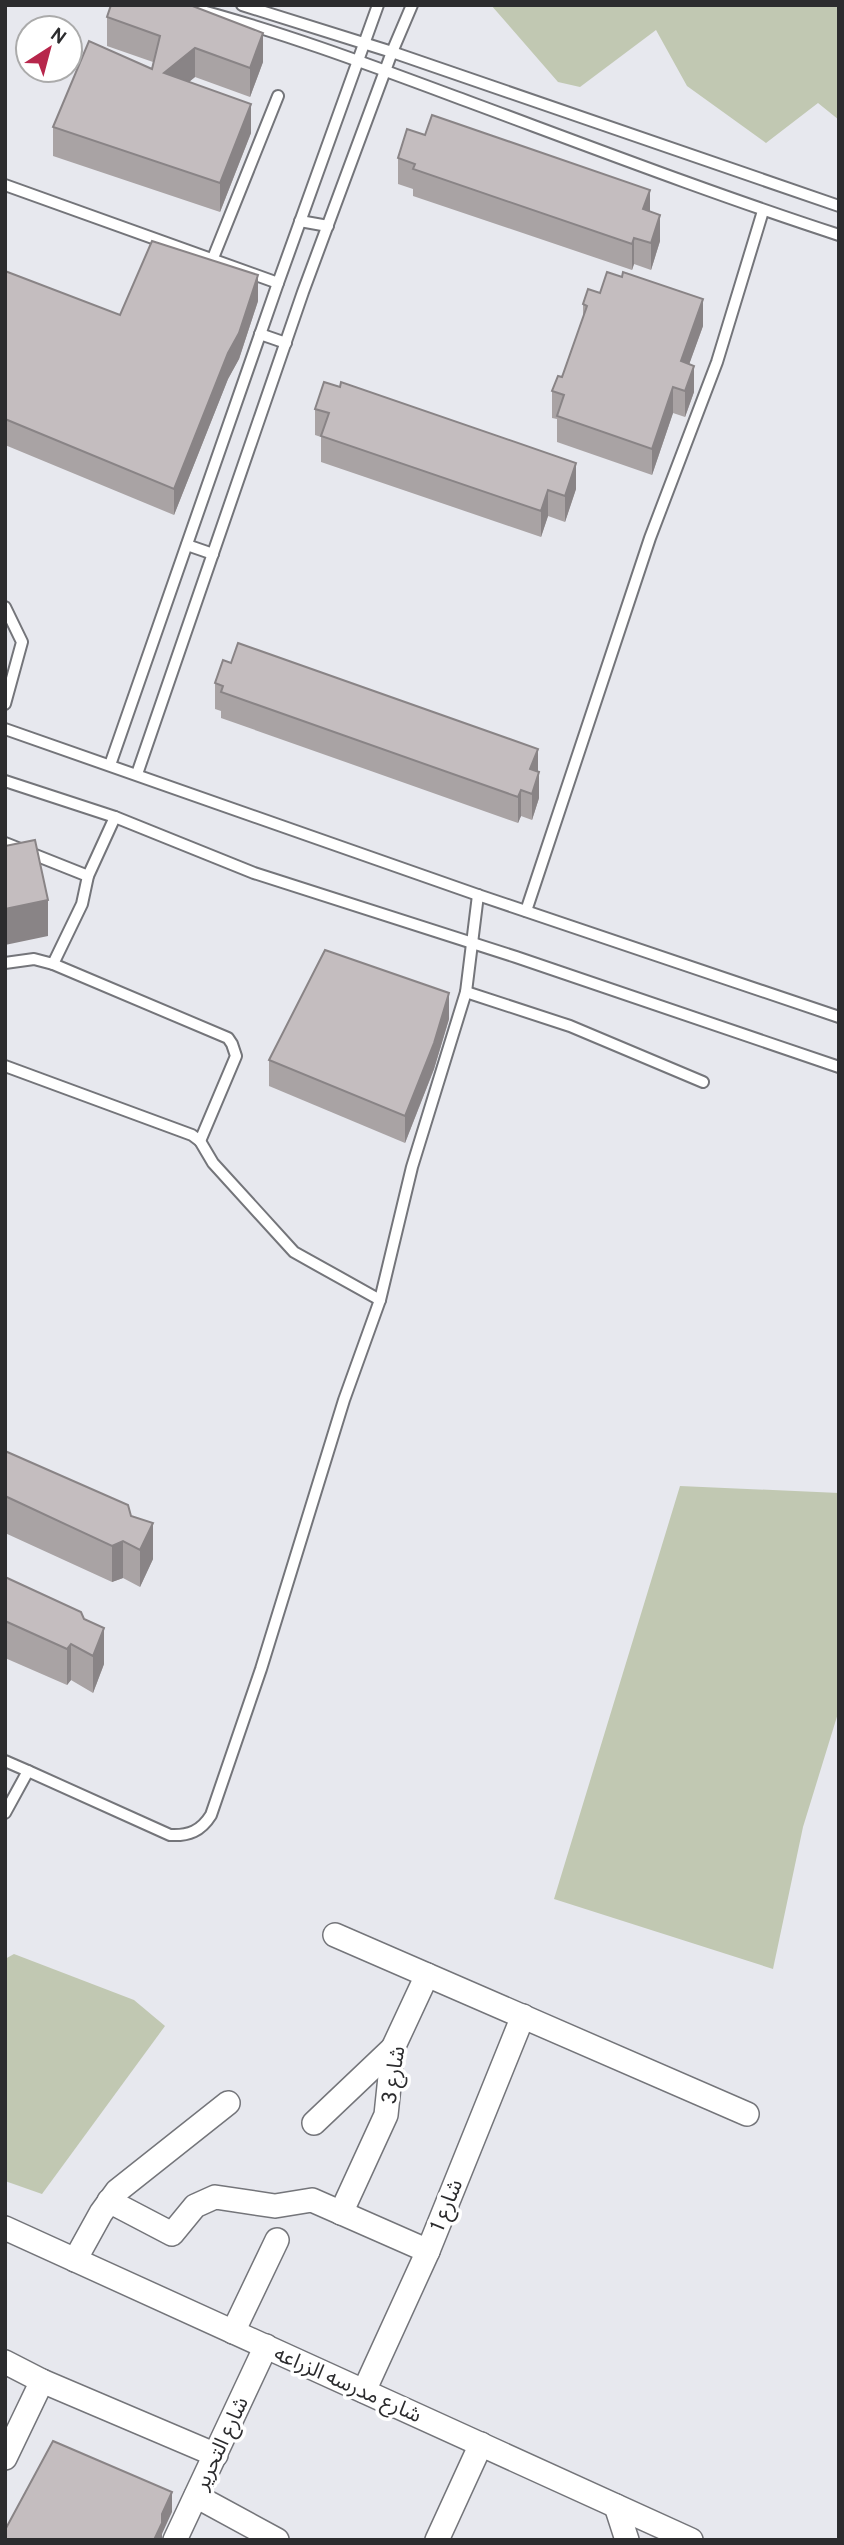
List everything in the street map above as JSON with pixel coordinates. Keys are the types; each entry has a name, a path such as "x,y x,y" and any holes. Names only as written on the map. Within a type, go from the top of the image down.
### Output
{"street":[{"path":"335,1935 747,2114"},
{"name":"شارع 3","path":"341,2213 386,2115 393,2048 427,1975"},
{"name":"شارع 1","path":"364,2391 428,2251 523,2017"},
{"path":"314,2123 393,2048"},
{"path":"75,2260 109,2201 128,2182 228,2103"},
{"path":"109,2201 172,2234 195,2206 215,2197 275,2206 312,2200 428,2251"},
{"name":"شارع مدرسه الزراعه","path":"5,2228 691,2540"},
{"path":"233,2332 277,2240"},
{"name":"شارع التحرير","path":"175,2540 266,2346"},
{"path":"5,2362 42,2381 216,2455"},
{"path":"5,2458 42,2381"},
{"path":"437,2540 481,2444"},
{"path":"196,2496 277,2540"},
{"path":"616,2505 627,2540"}],"lane":[{"path":"180,5 248,23 359,61 763,211 839,235"},
{"path":"242,5 392,52 839,206"},
{"path":"110,765 300,220 379,5"},
{"path":"137,774 286,343 392,52 412,5"},
{"path":"213,258 278,96"},
{"path":"5,185 278,283"},
{"path":"526,911 650,538 717,362 763,211"},
{"path":"300,220 328,226"},
{"path":"260,334 286,343"},
{"path":"187,545 213,554"},
{"path":"5,607 22,642 5,704"},
{"path":"5,729 478,895 839,1017"},
{"path":"5,781 115,817 254,873 472,943 839,1068"},
{"path":"53,964 82,904 88,876 115,817"},
{"path":"5,843 88,876"},
{"path":"5,1761 170,1835 185,1836 196,1831 212,1815 261,1669 344,1400 380,1300 412,1167 466,992 478,895"},
{"path":"5,963 34,960 53,964 228,1038 236,1056 200,1141"},
{"path":"466,992 570,1026 703,1082"},
{"path":"5,1066 192,1135 200,1141 213,1163 294,1252 380,1300"},
{"path":"5,1813 28,1771"}],"green space":[{"path":"491,5 839,5 839,120 818,103 766,143 687,86 656,30 580,87 558,82"},
{"path":"680,1486 839,1493 839,1710 803,1827 773,1969 554,1899"},
{"path":"14,1954 134,2000 165,2026 42,2194 5,2181 5,1959"}],"building":[{"path":"111,5 190,5 263,33 250,68 195,48 164,73 251,104 220,183 53,127 71,84 84,84 84,53 89,41 152,69 160,36 107,17"},
{"path":"432,115 650,190 643,209 660,215 651,243 634,238 632,244 413,169 415,164 398,158 407,129 425,135"},
{"path":"152,241 258,275 239,333 228,353 174,489 5,419 5,271 120,315"},
{"path":"607,272 622,277 623,272 703,299 681,361 694,366 685,391 673,387 652,449 557,416 564,395 552,391 558,376 562,377 587,306 583,304 588,289 600,293"},
{"path":"324,382 340,387 341,382 576,463 565,496 548,490 541,511 321,436 329,413 315,409"},
{"path":"238,643 538,749 530,769 539,772 532,794 521,790 518,797 221,692 223,686 215,683 223,660 231,663"},
{"path":"35,840 48,900 5,909 5,846"},
{"path":"325,950 449,993 434,1043 405,1116 269,1060"},
{"path":"5,1451 128,1505 131,1516 153,1523 140,1550 123,1541 112,1546 5,1496"},
{"path":"5,1577 81,1612 84,1619 104,1628 93,1656 71,1644 67,1649 5,1621"},
{"path":"53,2441 172,2492 154,2540 5,2540 5,2530"}]}
